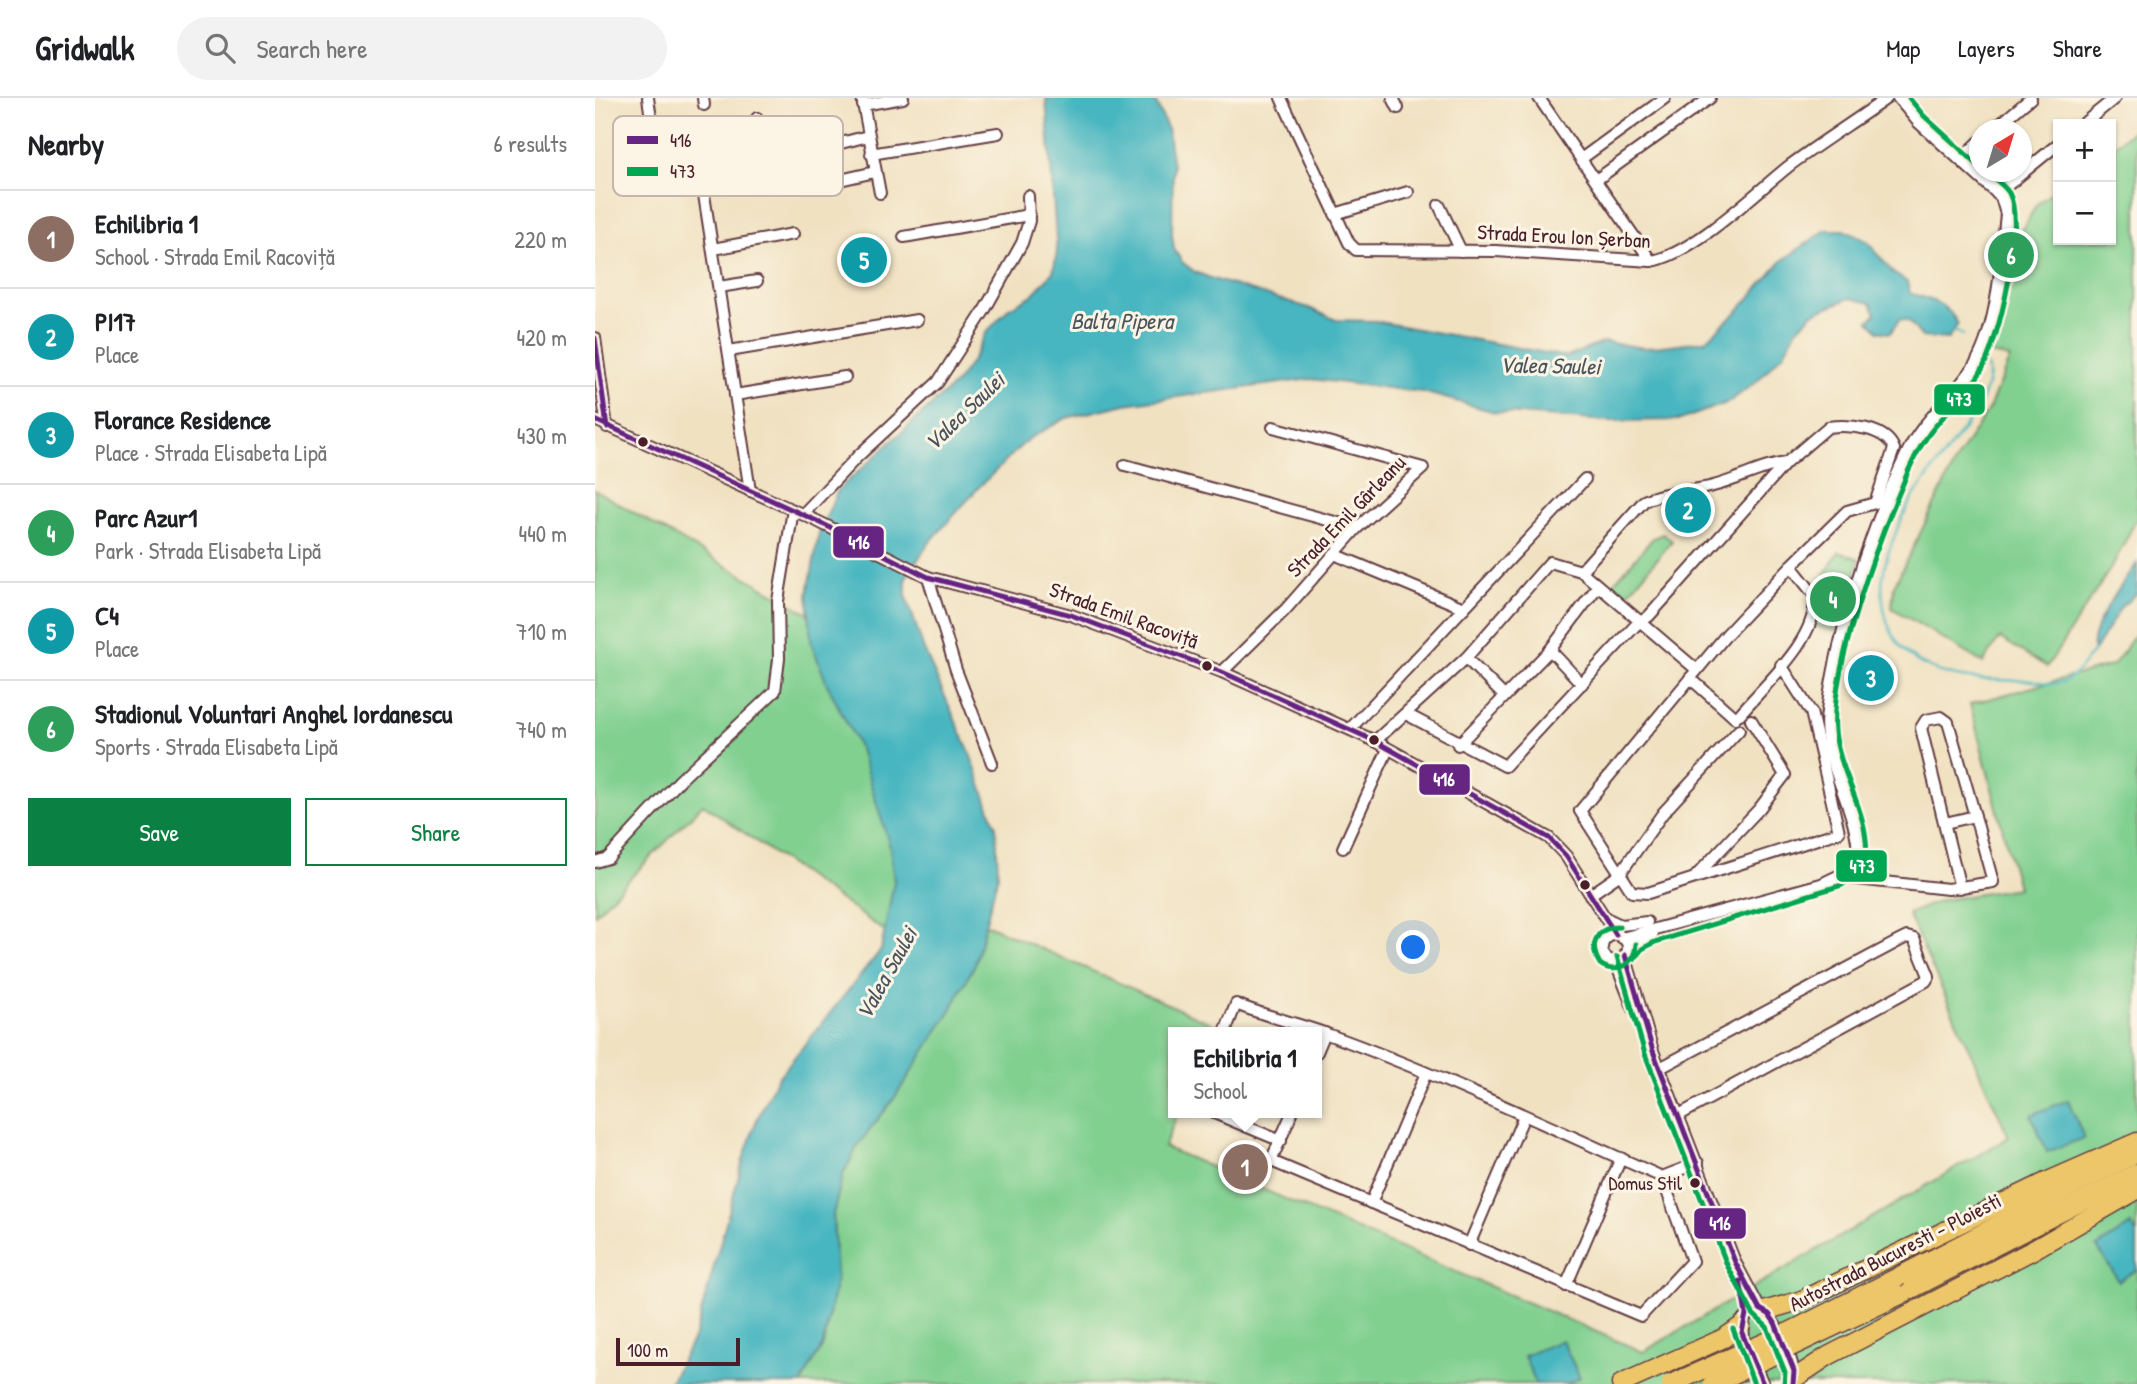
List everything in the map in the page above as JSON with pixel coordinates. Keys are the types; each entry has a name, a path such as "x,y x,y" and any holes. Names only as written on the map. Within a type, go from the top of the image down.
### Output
{"highway":[{"path":"1762,1310 1802,1300 2048,1181 2137,1142"},
{"name":"Autostrada Bucuresti - Ploiesti","path":"1671,1384 1791,1331 2137,1153"},
{"name":"Autostrada Bucuresti - Ploiesti","path":"1713,1384 1900,1295 2137,1173"},
{"path":"1794,1381 1828,1356 2033,1250 2137,1190"},
{"path":"1621,1384 1724,1338 1744,1320"}],"street":[{"path":"648,98 651,116"},
{"path":"880,193 863,102 903,98"},
{"name":"Strada Erou Ion Șerban","path":"1280,98 1349,243 1356,250 1461,251 1651,261 1668,257 1696,240 1797,160 1887,98"},
{"path":"1539,98 1651,261"},
{"path":"1581,159 1665,98"},
{"path":"1596,180 1710,98"},
{"path":"1839,877 1854,864 1858,848 1826,724 1838,653 1858,581 1908,451 1965,379 1987,338 2005,222 2005,205 1997,194 1898,98"},
{"path":"2006,119 2031,98"},
{"path":"2089,119 2115,98"},
{"path":"871,154 999,133"},
{"path":"843,142 868,136"},
{"path":"1997,194 2053,148"},
{"path":"1960,160 1969,151"},
{"path":"843,179 876,172"},
{"path":"1335,214 1408,192"},
{"path":"704,196 750,491"},
{"path":"595,862 608,858 680,780 775,691 779,659 778,601 787,532 798,512 949,368 1011,266 1022,243 1029,215 1028,196"},
{"path":"1439,205 1461,251"},
{"path":"904,237 1029,215"},
{"path":"713,250 793,234"},
{"path":"719,287 757,281"},
{"path":"729,351 917,320"},
{"path":"595,338 607,427"},
{"path":"735,395 845,377"},
{"name":"Strada Emil Racoviță","path":"595,420 817,521 913,571 1071,615 1222,671 1375,741 1549,838 1566,856 1615,937 1627,945 1626,954 1653,1051"},
{"path":"1406,714 1458,744 1505,766 1786,463 1820,433 1836,425 1875,431 1887,438 1894,449 1875,503 1847,511 1791,566 1693,674 1580,811 1632,892 1640,894 1839,832 1811,712 1781,665"},
{"name":"Strada Emil Gârleanu","path":"1222,671 1286,609 1357,528 1388,497 1408,484 1423,466 1273,427"},
{"path":"1581,571 1644,501 1654,496 1684,494 1786,463"},
{"path":"1125,465 1357,528"},
{"path":"1350,729 1585,478"},
{"path":"1334,554 1464,608"},
{"path":"1375,741 1466,658 1550,562 1581,571 1641,622 1747,730 1751,720 1785,775 1759,809 1694,878"},
{"path":"1590,895 1619,875 1679,794 1803,641 1815,603 1810,588 1791,566"},
{"path":"928,577 956,670 992,763"},
{"path":"1458,744 1550,650 1598,586"},
{"path":"1550,650 1582,684"},
{"path":"1466,658 1504,696"},
{"path":"1615,937 1715,913 1839,877 1960,888 1993,882 1948,722 1941,717 1926,720 1921,728 1960,888"},
{"path":"1343,848 1388,749"},
{"path":"1945,823 1975,816"},
{"path":"1601,914 1629,926 1708,910 1715,913"},
{"path":"1615,961 1646,936 1704,920 1715,913"},
{"name":"Strada Emil Racoviță","path":"1615,937 1603,952 1615,961 1679,1115 1735,1262 1762,1310 1775,1323 1794,1381"},
{"path":"1660,1068 1899,941 1907,937 1914,939 1929,976 1926,981 1679,1115"},
{"path":"1227,1027 1236,1004 1277,1021 1301,1027"},
{"path":"1274,1027 1277,1021"},
{"path":"1322,1032 1426,1073 1665,1176 1698,1163"},
{"path":"1322,1040 1325,1033"},
{"path":"1371,1203 1426,1073"},
{"path":"1469,1245 1524,1116"},
{"path":"1241,1118 1280,1141"},
{"path":"1290,1118 1271,1161 1641,1315 1692,1261 1665,1176"},
{"path":"1566,1286 1621,1158"},
{"name":"Strada Emil Racoviță","path":"1735,1262 1744,1320 1763,1384"},
{"path":"1744,1320 1762,1310"}],"green space":[{"path":"2137,127 2137,518 2114,563 2047,667 2000,638 1983,663 1892,608 1894,586 1959,455 1989,409 2010,358 1990,354 2004,237 2018,239 2036,205 2053,192 2053,245 2116,245 2116,144"},
{"path":"595,490 809,614 822,667 853,732 886,831 894,885 886,932 703,804 595,914"},
{"path":"1663,534 1672,541 1625,597 1611,586 1653,538"},
{"path":"1839,552 1860,559 1836,631 1814,626 1826,572"},
{"path":"2137,632 2137,1384 801,1384 823,1345 836,1280 833,1214 843,1174 858,1145 893,1100 975,964 985,924 1213,1024 1212,1027 1168,1027 1168,1118 1176,1118 1164,1147 1643,1352 2009,1137 1908,914 1942,900 2018,888 1970,704 2114,665"}],"water":[{"name":"Balta Pipera","path":"1046,98 1154,98 1167,128 1173,165 1172,235 1174,249 1182,262 1195,272 1213,279 1309,308 1336,320 1375,321 1567,357 1604,342 1645,348 1705,341 1739,310 1783,260 1826,230 1843,230 1867,241 1893,273 1907,282 1910,293 1932,300 1943,307 1958,324 1948,339 1922,337 1909,321 1900,319 1890,333 1879,331 1869,321 1876,314 1871,303 1850,298 1813,313 1796,330 1784,353 1757,381 1729,402 1680,420 1607,421 1495,412 1423,392 1310,379 1125,404 1066,418 1028,439 979,487 929,543 906,577 906,596 924,650 968,748 996,827 998,875 975,964 948,1015 893,1100 858,1145 843,1174 833,1214 836,1280 823,1345 801,1384 669,1384 695,1335 756,1122 776,1080 881,950 894,881 890,847 860,749 827,684 811,642 808,593 819,533 838,490 956,383 972,361 986,333 1009,308 1031,296 1053,272 1057,252"},
{"path":"2137,563 2137,593 2121,607 2094,651 2095,632 2100,620"},
{"path":"2068,1100 2084,1138 2047,1152 2031,1115"},
{"path":"2131,1225 2137,1234 2137,1269 2119,1281 2097,1247"},
{"path":"1562,1340 1580,1378 1566,1384 1536,1384 1524,1356"}],"waterway":[{"name":"Valea Saulei","path":"1953,330 1962,335"},
{"name":"Valea Saulei","path":"1987,367 1988,381 1982,398 1958,436 1916,492 1895,535 1883,577 1886,616 1895,639 1909,655 1927,667 1973,679 2062,683 2077,672 2094,650"}],"transit line":[{"name":"473","path":"1909,98 1924,116 1969,157"},
{"name":"473","path":"1634,959 1642,949 1655,942 1842,885 1856,875 1866,859 1864,826 1842,763 1835,731 1835,705 1840,675 1868,573 1910,466 1929,434 1980,373 1995,337 2008,284 2014,230 2009,193 1998,182"},
{"name":"416","path":"595,338 607,427"},
{"name":"416","path":"595,420 817,521 928,577 1071,615 1222,672 1375,741 1549,838 1566,856 1616,935"},
{"name":"473","path":"1619,927 1605,930 1596,938 1596,957 1600,964 1612,969 1624,966 1632,957 1636,944"},
{"name":"416","path":"1625,955 1653,1051 1735,1262 1760,1309 1769,1314 1775,1323 1794,1371 1793,1384"},
{"name":"473","path":"1617,957 1645,1054 1727,1265 1753,1314 1767,1327 1785,1372 1784,1383"},
{"name":"416","path":"1740,1281 1746,1314 1742,1333 1763,1384"},
{"name":"473","path":"1733,1329 1754,1384"}],"place":[{"name":"Stadionul Voluntari Anghel Iordanescu","path":"2011,255"},
{"name":"C4","path":"864,260"},
{"name":"PI17","path":"1688,510"},
{"name":"Parc Azur1","path":"1833,599"},
{"name":"Florance Residence","path":"1871,678"},
{"name":"Echilibria 1","path":"1245,1167"},
{"name":"Domus Stil","path":"1695,1183"}]}
